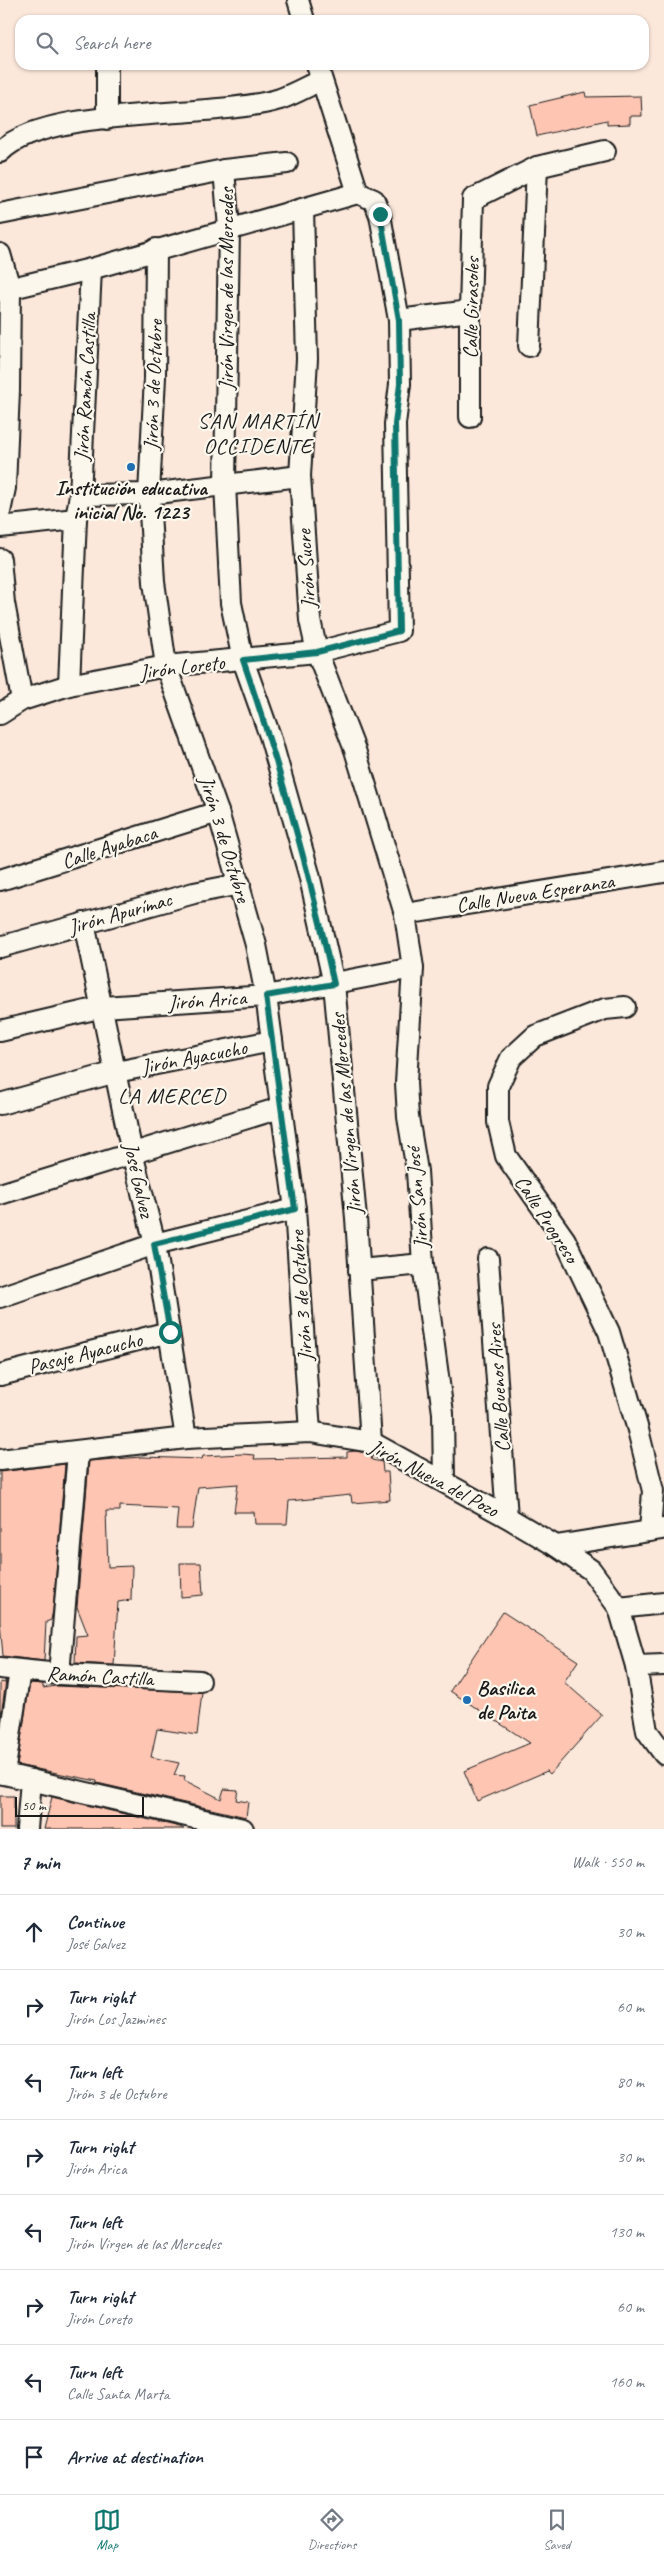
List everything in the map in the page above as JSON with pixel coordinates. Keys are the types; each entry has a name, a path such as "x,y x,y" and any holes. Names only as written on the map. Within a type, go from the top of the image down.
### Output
{"street":[{"path":"107,70 107,119"},
{"path":"0,152 9,143 58,124 220,108 279,99 319,72 358,193"},
{"path":"529,346 537,167 605,151"},
{"path":"0,214 224,170 287,162"},
{"name":"Calle Girasoles","path":"470,417 473,199 537,167"},
{"name":"Jirón Virgen de las Mercedes","path":"224,170 229,228 226,484 231,603 243,660 270,736 309,874 334,984 360,1270 371,1442"},
{"path":"5,290 90,269 229,228 358,193 374,200 380,214 399,320 470,310"},
{"name":"Jirón Sucre","path":"303,209 307,359 300,476 307,597 317,652 355,750 406,914"},
{"name":"Jirón 3 de Octubre","path":"156,249 155,377 149,494 154,582 166,666 218,812 240,884 256,945 266,996 295,1209 310,1432"},
{"path":"0,254 5,290 9,390 5,488 0,514 76,519"},
{"name":"Jirón Ramón Castilla","path":"69,685 90,269"},
{"name":"Jirón Loreto","path":"0,714 22,700 69,685 166,666 317,652 399,631 395,424 400,384 399,320"},
{"path":"80,495 149,494 300,476"},
{"path":"0,559 4,603 22,700"},
{"name":"Calle Ayabaca","path":"0,880 218,812"},
{"name":"Calle Nueva Esperanza","path":"406,914 664,872"},
{"name":"Jirón Apurímac","path":"0,947 194,893 240,884"},
{"name":"Jirón San José","path":"406,914 413,968 406,1083 407,1108 421,1206 423,1264 443,1413 444,1482"},
{"name":"José Galvez","path":"84,923 103,1007 132,1154 154,1244 186,1438"},
{"name":"Jirón Arica","path":"0,1031 103,1007 266,996 413,968"},
{"name":"Calle Progreso","path":"625,1006 605,1009 535,1036 511,1058 498,1086 498,1122 506,1156 565,1240 609,1332 653,1491 657,1530"},
{"name":"Jirón Ayacucho","path":"0,1104 116,1072 272,1041"},
{"path":"0,1194 280,1108"},
{"path":"0,1297 154,1244 295,1209"},
{"name":"Calle Buenos Aires","path":"488,1259 507,1517"},
{"path":"360,1270 423,1264"},
{"name":"Pasaje Ayacucho","path":"0,1375 170,1332"},
{"name":"Jirón Nueva del Pozo","path":"0,1460 186,1438 310,1432 371,1442 507,1517 556,1546 591,1570 619,1608 636,1666 647,1731 662,1750"},
{"path":"59,1674 78,1452"},
{"path":"556,1546 657,1530"},
{"path":"619,1608 664,1603"},
{"path":"636,1666 664,1664"},
{"name":"Ramón Castilla","path":"0,1668 59,1674 200,1681"},
{"path":"20,1671 2,1774 243,1829"},
{"path":"27,1829 31,1780"}],"building":[{"path":"585,92 586,97 641,96 642,116 630,116 630,124 607,125 607,120 537,136 530,105"},
{"path":"347,1452 367,1453 371,1456 372,1460 382,1462 383,1472 388,1472 390,1500 352,1503 351,1495 289,1501 287,1524 255,1524 254,1512 234,1512 238,1484 198,1487 192,1529 176,1529 178,1509 120,1506 120,1511 106,1511 108,1567 132,1566 131,1600 118,1602 114,1665 75,1663 76,1636 88,1635 77,1607 89,1461 142,1457 202,1459 203,1456 242,1454 255,1455 254,1459 347,1457"},
{"path":"65,1464 53,1610 51,1620 46,1622 44,1661 3,1656 0,1622 0,1472"},
{"path":"180,1563 201,1563 203,1595 181,1597"},
{"path":"503,1612 578,1661 564,1682 602,1715 550,1774 547,1771 477,1801 464,1771 530,1743 450,1691"},
{"path":"6,1681 0,1722 0,1682 5,1683"},
{"path":"30,1683 43,1684 43,1688 56,1686 202,1692 197,1735 157,1729 151,1757 179,1763 174,1775 185,1776 184,1780 221,1799 224,1789 238,1790 236,1800 248,1802 246,1817 97,1783 97,1781 17,1765"},
{"path":"0,1796 14,1796 14,1829 0,1829"},
{"path":"52,1797 180,1827 184,1829 44,1829"}],"place":[{"name":"Institución educativa inicial No. 1223","path":"131,467"},
{"name":"Basilica de Paita","path":"467,1700"}],"district":[{"name":"SAN MARTÍN OCCIDENTE","path":"258,432"},
{"name":"LA MERCED","path":"172,1095"}],"route":[{"path":"170,1332 154,1244 295,1209 266,996 334,984 309,874 290,805 270,736 243,660 317,652 399,631 395,424 400,384 399,320 380,214"}]}
